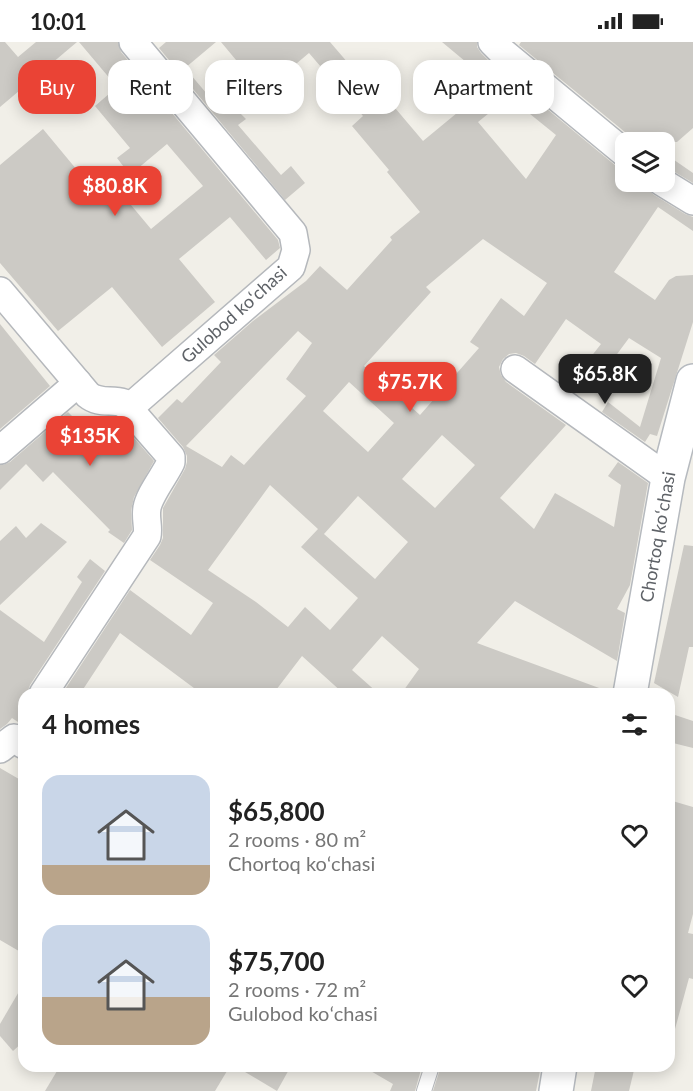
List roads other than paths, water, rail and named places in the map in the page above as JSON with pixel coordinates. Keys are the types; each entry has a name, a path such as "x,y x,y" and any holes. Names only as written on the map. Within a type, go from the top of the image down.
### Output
{"main road":[{"name":"Chortoq koʻchasi","path":"631,688 668,478 693,381"},
{"path":"556,1091 559,1072"}],"street":[{"name":"Gulobod koʻchasi","path":"129,408 291,267 296,250 293,233 133,42"},
{"path":"499,44 615,144"},
{"path":"675,190 693,201"},
{"path":"0,291 92,398 124,403 171,457 171,462 147,504 149,529 147,536 47,688"},
{"path":"515,369 668,478"},
{"path":"0,450 78,384"}],"lane":[{"path":"424,1091 430,1072"}]}
